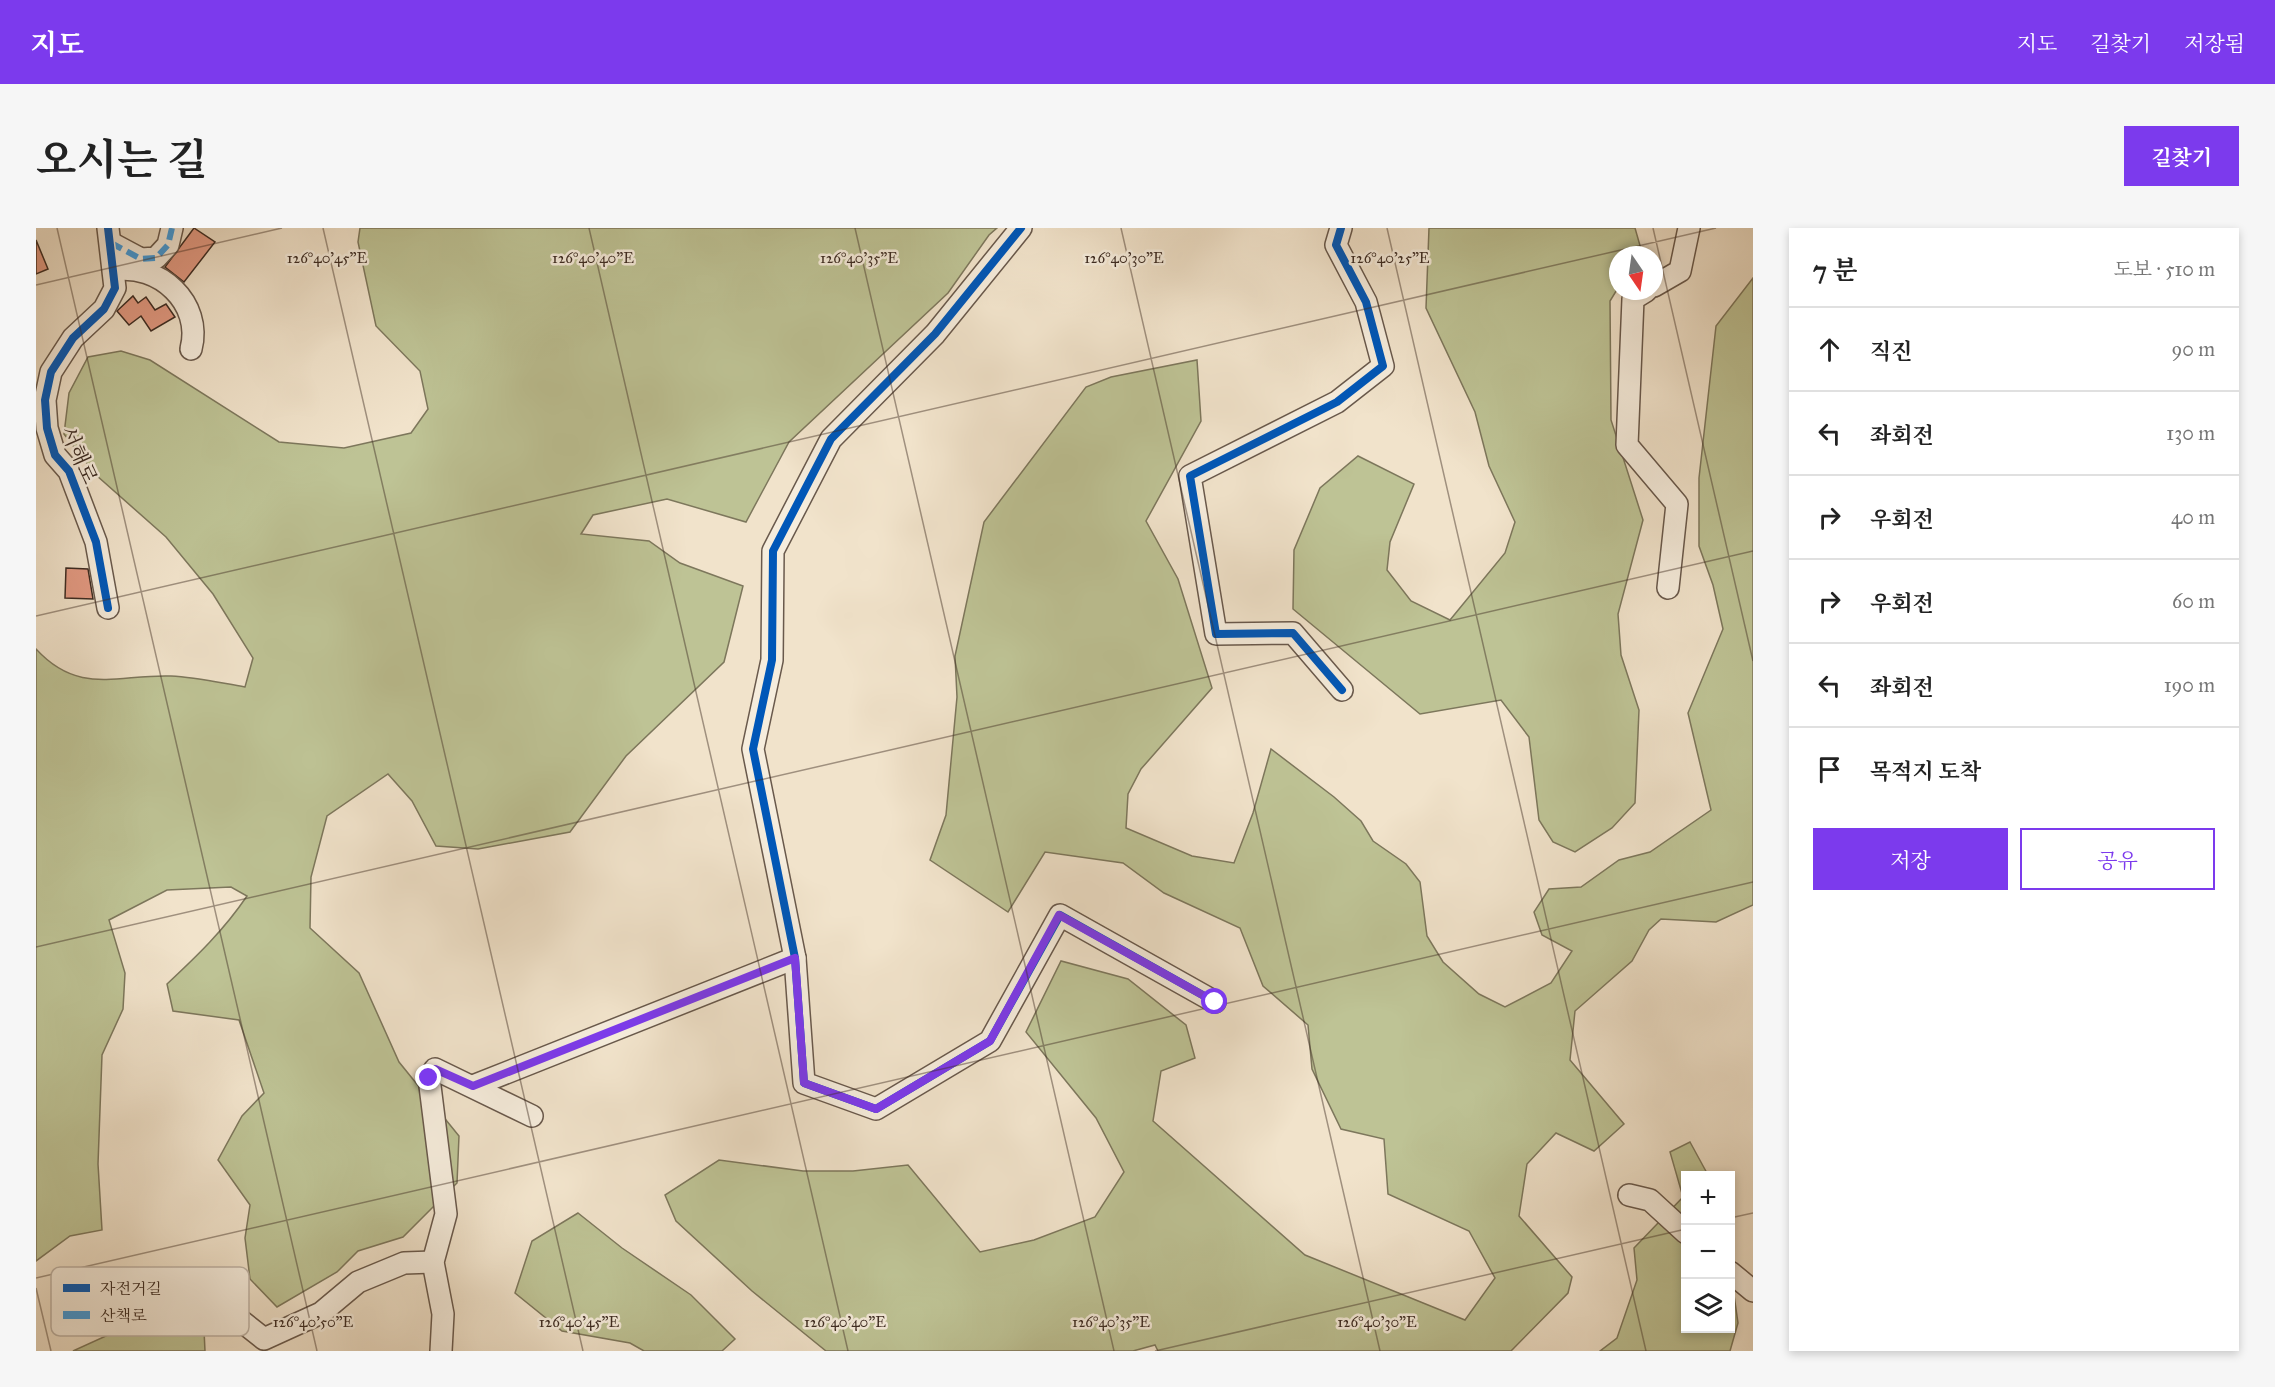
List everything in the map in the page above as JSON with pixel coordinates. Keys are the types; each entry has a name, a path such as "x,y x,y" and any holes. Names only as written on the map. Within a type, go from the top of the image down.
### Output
{"street":[{"path":"110,236 141,259 156,258 168,245 172,228"},
{"path":"1021,228 935,334 831,439 773,551 772,660 753,749 795,958 804,1083 876,1109 990,1041 1059,915 1215,1002"},
{"path":"1341,228 1336,245 1366,302 1383,366 1337,402 1190,476 1216,634 1293,633 1342,690"},
{"path":"1663,281 1680,271 1689,228"},
{"name":"서해로","path":"108,608 96,542 69,471 55,456 47,428 45,400 51,372 73,338 104,309 115,288 110,236"},
{"path":"114,270 139,268 158,277 179,294 188,308 194,326 195,333 191,349"},
{"path":"1633,300 1627,445 1677,504 1668,588"},
{"path":"473,1086 795,958"},
{"path":"441,1351 443,1314 433,1262 446,1214 429,1078 435,1069 532,1116"},
{"path":"1629,1195 1650,1200 1681,1228"},
{"path":"249,1327 264,1339 321,1313 358,1282 404,1263 433,1262"},
{"path":"1735,1275 1753,1291"}],"green space":[{"path":"360,228 997,228 989,235 948,293 789,442 746,522 667,499 593,515 581,534 649,541 680,563 743,586 724,662 626,756 570,832 478,849 436,846 412,801 388,774 327,816 311,877 310,928 359,973 399,1062 459,1136 457,1183 403,1237 358,1251 337,1272 277,1307 250,1279 245,1238 250,1205 218,1160 242,1116 264,1093 239,1020 173,1011 167,984 219,931 247,896 231,887 167,890 109,920 125,973 123,1009 102,1055 98,1164 102,1230 70,1236 36,1261 36,649 52,664 68,673 84,678 171,676 245,687 253,658 213,594 166,537 96,475 64,434 69,393 88,357 121,351 150,360 279,442 344,448 411,433 428,409 420,371 376,326 358,242"},
{"path":"1429,228 1635,228 1640,246 1609,246 1609,300 1611,420 1643,520 1618,614 1621,655 1639,710 1635,803 1612,828 1575,852 1553,842 1539,820 1529,737 1501,700 1420,714 1293,609 1294,550 1320,488 1358,456 1414,484 1390,542 1387,570 1411,601 1450,620 1505,553 1515,522 1489,466 1475,412 1426,308"},
{"path":"1753,278 1753,905 1716,922 1661,919 1649,930 1632,961 1575,1011 1570,1060 1624,1124 1594,1151 1556,1133 1527,1164 1519,1216 1572,1277 1568,1293 1511,1351 1158,1351 1155,1345 1133,1351 826,1351 752,1291 676,1221 665,1195 719,1160 803,1171 853,1171 908,1165 980,1252 1034,1240 1095,1217 1124,1172 1096,1118 1026,1032 1061,961 1128,979 1186,1025 1195,1058 1161,1071 1153,1121 1305,1255 1465,1320 1495,1278 1469,1231 1388,1194 1384,1139 1341,1129 1312,1069 1308,1025 1263,986 1240,928 1164,893 1123,863 1045,852 1008,912 930,860 946,815 957,697 955,656 984,522 1086,387 1111,377 1197,360 1201,421 1146,521 1178,579 1212,688 1141,769 1128,794 1126,828 1192,856 1234,863 1253,813 1271,749 1334,797 1361,821 1373,841 1406,864 1420,882 1427,936 1443,962 1479,994 1505,1007 1551,983 1572,951 1542,935 1534,912 1549,889 1581,887 1619,860 1650,852 1711,810 1688,713 1723,629 1713,585 1699,546 1699,478 1716,326"},
{"path":"1690,1142 1706,1171 1681,1171 1681,1190 1670,1152"},
{"path":"1681,1199 1681,1333 1735,1333 1735,1302 1738,1323 1730,1351 1600,1351 1617,1338 1637,1280 1634,1248"},
{"path":"578,1213 622,1248 691,1295 735,1339 722,1351 644,1351 630,1343 562,1331 515,1293 532,1241"},
{"path":"106,1336 204,1336 205,1351 73,1351"}],"building":[{"path":"194,228 215,242 184,282 165,267"},
{"path":"36,240 48,269 36,274"},
{"path":"133,296 138,303 146,297 155,310 166,304 175,317 151,331 141,316 129,325 117,311"},
{"path":"66,568 88,569 93,599 65,598"}],"marked path":[{"path":"111,243 141,259 156,258 168,245 172,228"}],"cycle path":[{"path":"108,228 115,288 104,309 73,338 51,372 45,400 47,428 55,455 69,471 96,542 108,608"},
{"path":"1021,228 935,334 831,439 773,551 772,660 753,749 795,958 804,1083 876,1109 990,1041 1060,915 1215,1002"},
{"path":"1341,228 1336,245 1366,302 1383,366 1337,402 1190,476 1216,634 1293,633 1342,690"}],"route":[{"path":"429,1078 435,1069 473,1086 795,958 804,1083 876,1109 990,1041 1059,915 1215,1002"}]}
